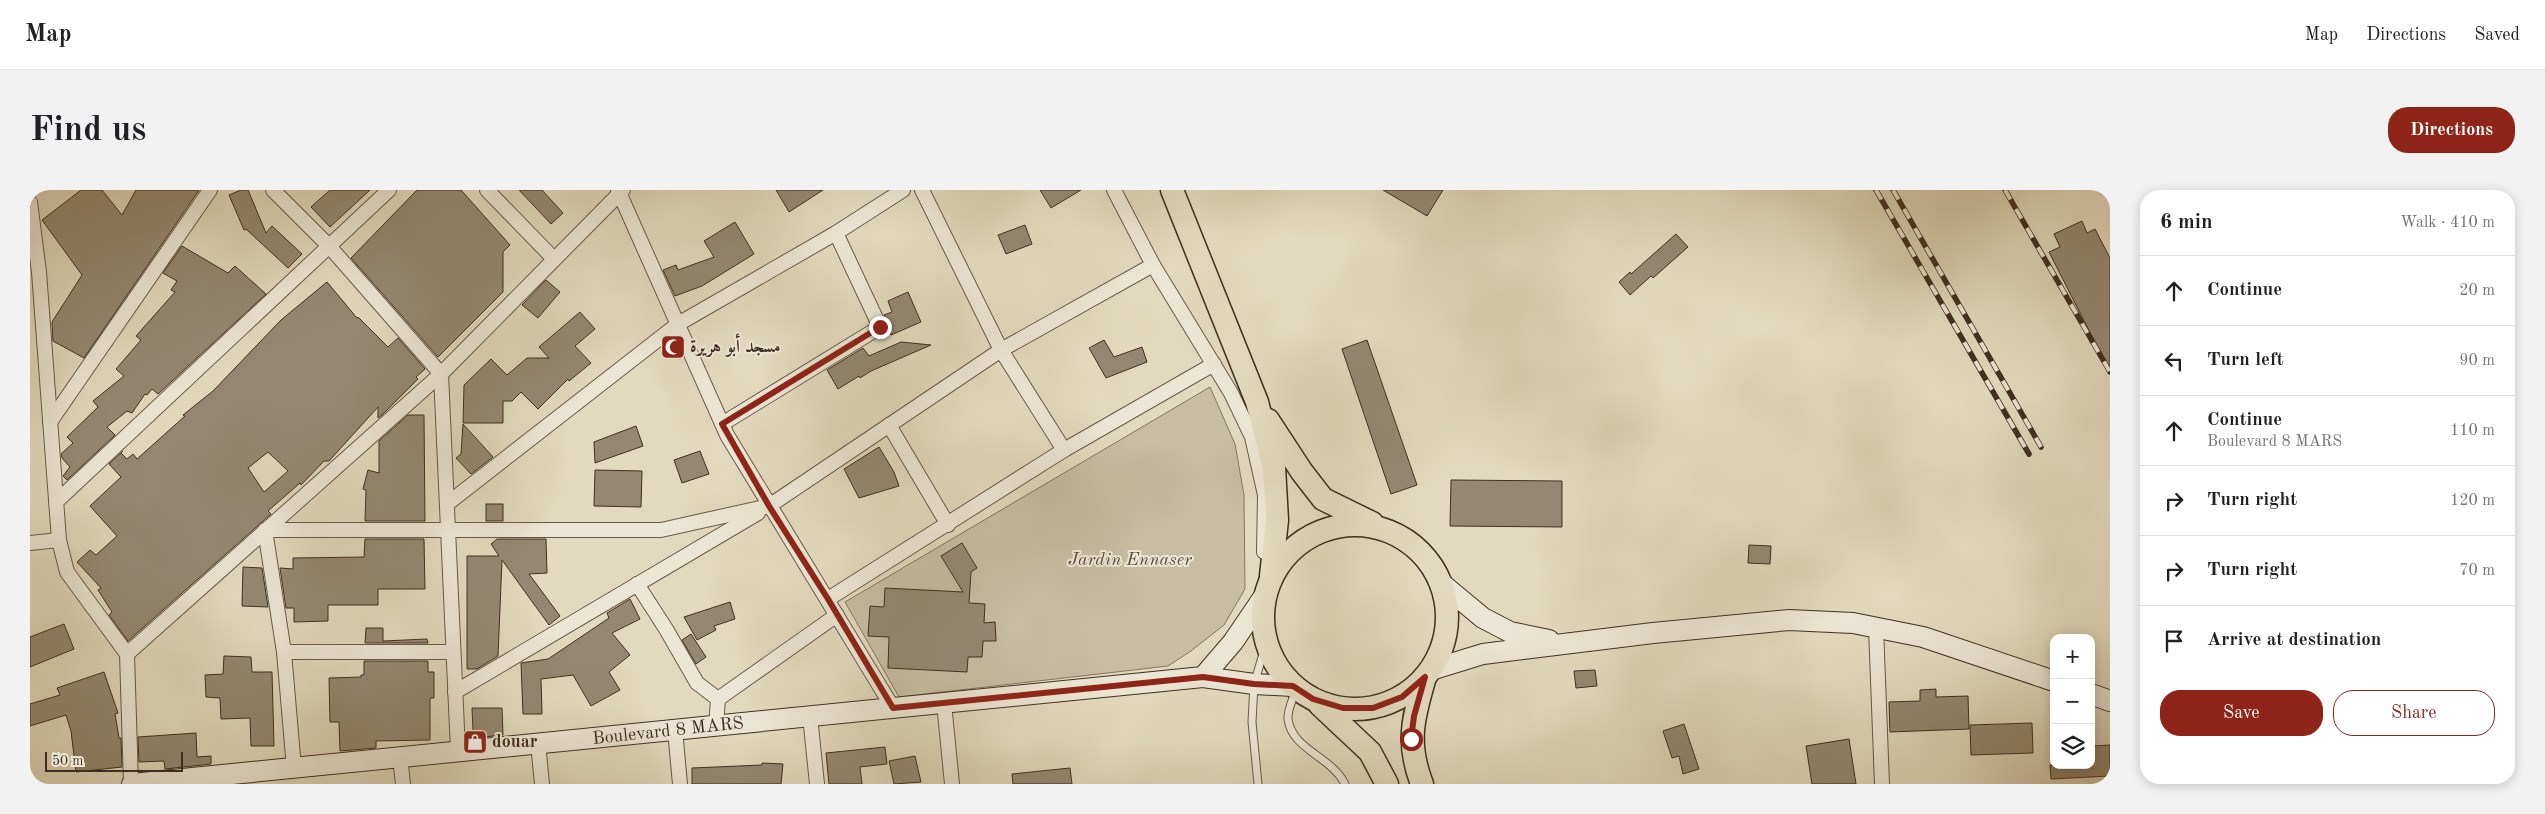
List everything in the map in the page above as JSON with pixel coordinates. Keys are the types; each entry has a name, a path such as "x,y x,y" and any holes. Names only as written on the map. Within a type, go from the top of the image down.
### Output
{"main road":[{"path":"1172,190 1256,402 1274,467 1277,520 1262,620 1266,644 1277,667 1301,691 1370,752 1387,784"},
{"path":"1256,402 1302,472 1323,499 1407,540 1428,559 1442,584 1448,613 1444,643 1428,673 1414,716 1411,739 1414,764 1422,784"},
{"path":"1203,677 1233,642 1284,557 1304,540 1329,528 1355,524 1382,528"},
{"path":"1442,584 1483,618 1510,632 1566,644"},
{"path":"1301,691 1343,708 1373,708 1402,697 1428,673 1483,654 1789,620 1853,623 1924,637 2050,680"},
{"name":"Boulevard 8 MARS","path":"131,784 267,777 294,768 1203,677 1301,691"},
{"path":"2095,695 2110,700"}],"street":[{"path":"50,422 210,190"},
{"path":"273,190 329,246 441,374 458,751"},
{"path":"56,502 389,190"},
{"path":"487,190 554,259"},
{"path":"447,504 678,324 836,233 903,190"},
{"path":"922,190 1001,350 1064,450"},
{"path":"1114,190 1153,265 1214,364 1252,437 1265,496 1264,547 1267,588"},
{"path":"127,654 441,374 620,191 722,424 769,506 828,599 893,708"},
{"path":"30,202 59,540 67,572 127,654 131,784"},
{"path":"722,424 880,327 836,233"},
{"path":"455,692 769,506 1001,350 1153,265"},
{"path":"828,599 1064,450 1214,364"},
{"path":"890,425 948,525"},
{"path":"265,530 448,532 660,530 769,506"},
{"path":"265,530 284,652 294,768"},
{"path":"30,543 59,540"},
{"path":"637,584 697,683 718,699"},
{"path":"718,699 837,615"},
{"path":"1876,628 1882,784"},
{"path":"284,652 453,652"},
{"path":"716,726 718,699"},
{"path":"944,703 952,784"},
{"path":"810,716 817,784"},
{"path":"675,730 680,784"},
{"path":"538,743 542,784"},
{"path":"400,757 403,784"}],"lane":[{"path":"1258,784 1252,722 1254,684 1266,644"},
{"path":"1301,691 1288,718 1296,740 1338,771 1345,784"}],"green space":[{"name":"Jardin Ennaser","path":"1210,387 1235,444 1244,495 1245,589 1224,625 1168,666 899,697 845,602"}],"building":[{"path":"81,190 102,190 122,215 136,190 199,190 84,358 53,341 52,322 82,275 42,220"},
{"path":"241,190 248,190 266,233 272,226 302,254 288,268 246,229 244,230 229,195"},
{"path":"330,190 370,190 330,227 311,207"},
{"path":"417,190 461,190 510,245 503,252 503,292 438,357 351,258"},
{"path":"519,190 542,190 563,213 551,224"},
{"path":"776,190 823,190 789,212"},
{"path":"1040,190 1081,190 1051,208"},
{"path":"1383,190 1443,190 1427,216"},
{"path":"2082,221 2087,233 2095,229 2110,258 2110,372 2049,252 2060,247 2054,234"},
{"path":"735,222 754,254 702,286 675,296 663,270 676,265 678,270 714,257 704,241"},
{"path":"1025,225 1032,244 1006,254 998,235"},
{"path":"1676,234 1688,247 1653,278 1651,276 1630,295 1619,282 1630,272 1631,274"},
{"path":"182,246 228,273 235,266 266,294 158,394 152,389 147,395 145,394 132,413 127,411 107,427 115,435 67,480 63,476 70,467 61,454 73,443 67,437 98,407 93,401 124,376 116,369 141,340 136,336 175,292 171,290 177,281 163,273"},
{"path":"546,280 560,292 538,318 522,305"},
{"path":"327,282 357,318 388,347 398,338 425,369 416,377 418,379 382,415 378,418 378,407 329,461 324,461 301,485 300,483 268,511 271,514 128,641 109,615 112,612 98,590 101,588 77,562 90,550 96,555 117,536 90,506 121,477 109,464 123,451 121,453 127,459 133,454 137,459 185,416 183,415 213,391 281,320","holes":["268,452 288,471 264,492 248,468"]},
{"path":"908,292 921,322 891,335 884,315 892,312 888,301"},
{"path":"580,312 595,329 575,346 591,363 569,381 568,379 538,409 521,392 512,401 503,401 503,423 463,423 464,385 491,359 507,375 527,358 549,358 539,347"},
{"path":"1104,340 1114,357 1142,347 1147,362 1106,378 1089,348"},
{"path":"1367,340 1417,485 1391,494 1342,349"},
{"path":"901,342 931,345 871,371 860,378 859,376 838,389 827,370 863,348 869,356"},
{"path":"408,415 424,415 425,521 365,521 366,490 363,489 368,470 379,473 379,441"},
{"path":"463,424 493,457 471,474 456,458 461,454"},
{"path":"636,426 643,446 595,463 594,442"},
{"path":"879,447 894,472 899,486 859,498 844,469"},
{"path":"700,451 709,474 682,483 674,460"},
{"path":"595,470 642,471 641,507 594,506"},
{"path":"1451,480 1562,481 1562,527 1450,526"},
{"path":"486,504 503,504 503,521 486,521"},
{"path":"365,539 424,539 425,589 378,589 378,605 328,605 328,621 294,622 294,608 286,608 280,568 293,569 293,558 364,557"},
{"path":"497,539 546,539 547,573 529,574 560,616 549,625 502,560 498,656 477,669 467,669 467,556 499,556 491,544"},
{"path":"962,543 977,568 971,572 969,603 985,604 984,623 995,622 996,641 983,641 982,657 968,657 967,672 888,668 889,637 868,636 870,606 884,607 885,588 963,592 941,556"},
{"path":"1749,545 1771,546 1770,564 1748,563"},
{"path":"243,567 262,568 268,607 242,606"},
{"path":"630,599 640,619 612,633 630,655 609,672 620,690 591,706 573,675 541,679 542,714 523,714 521,663 548,659 609,618 607,613"},
{"path":"730,602 735,619 714,626 716,630 697,640 684,617"},
{"path":"64,624 74,649 30,667 30,637"},
{"path":"366,628 383,628 383,641 427,639 428,643 365,643"},
{"path":"691,634 706,657 696,664 682,640"},
{"path":"224,656 251,657 252,672 272,672 274,746 251,746 250,718 221,719 220,698 206,697 205,675 223,674"},
{"path":"364,661 428,661 428,672 434,672 434,698 430,698 430,740 376,741 376,748 340,751 339,722 330,722 329,678 361,677 361,675 364,675"},
{"path":"1595,670 1597,686 1576,688 1574,671"},
{"path":"104,672 118,713 115,714 119,738 121,738 122,767 76,772 71,731 66,715 30,726 30,704 60,695 57,688"},
{"path":"1936,689 1936,697 1968,696 1969,729 1890,732 1889,702 1920,701 1920,690"},
{"path":"472,708 502,708 503,735 484,737 484,731 473,731"},
{"path":"2032,723 2033,753 1971,755 1970,725"},
{"path":"1684,724 1699,769 1683,774 1679,756 1672,758 1663,731"},
{"path":"196,733 197,757 211,756 211,764 165,769 164,761 139,762 138,737"},
{"path":"1849,739 1856,784 1812,784 1806,746"},
{"path":"2110,745 2110,776 2051,779 2050,769 2095,769 2095,746"},
{"path":"885,747 887,764 860,767 862,784 829,784 826,753"},
{"path":"915,756 921,782 894,784 889,761"},
{"path":"762,763 783,764 781,784 692,784 692,768 762,765"},
{"path":"1070,768 1072,784 1013,784 1012,774"}],"railway":[{"path":"1876,190 2029,454"},
{"path":"1893,190 2041,447"},
{"path":"2005,190 2110,372"}],"place":[{"name":"مسجد أبو هريرة","path":"673,347"},
{"name":"douar","path":"475,742"}],"route":[{"path":"880,327 722,424 769,506 828,599 893,708 1203,677 1254,684 1293,686 1313,699 1343,708 1373,708 1402,697 1425,677 1414,716 1411,739"}]}
